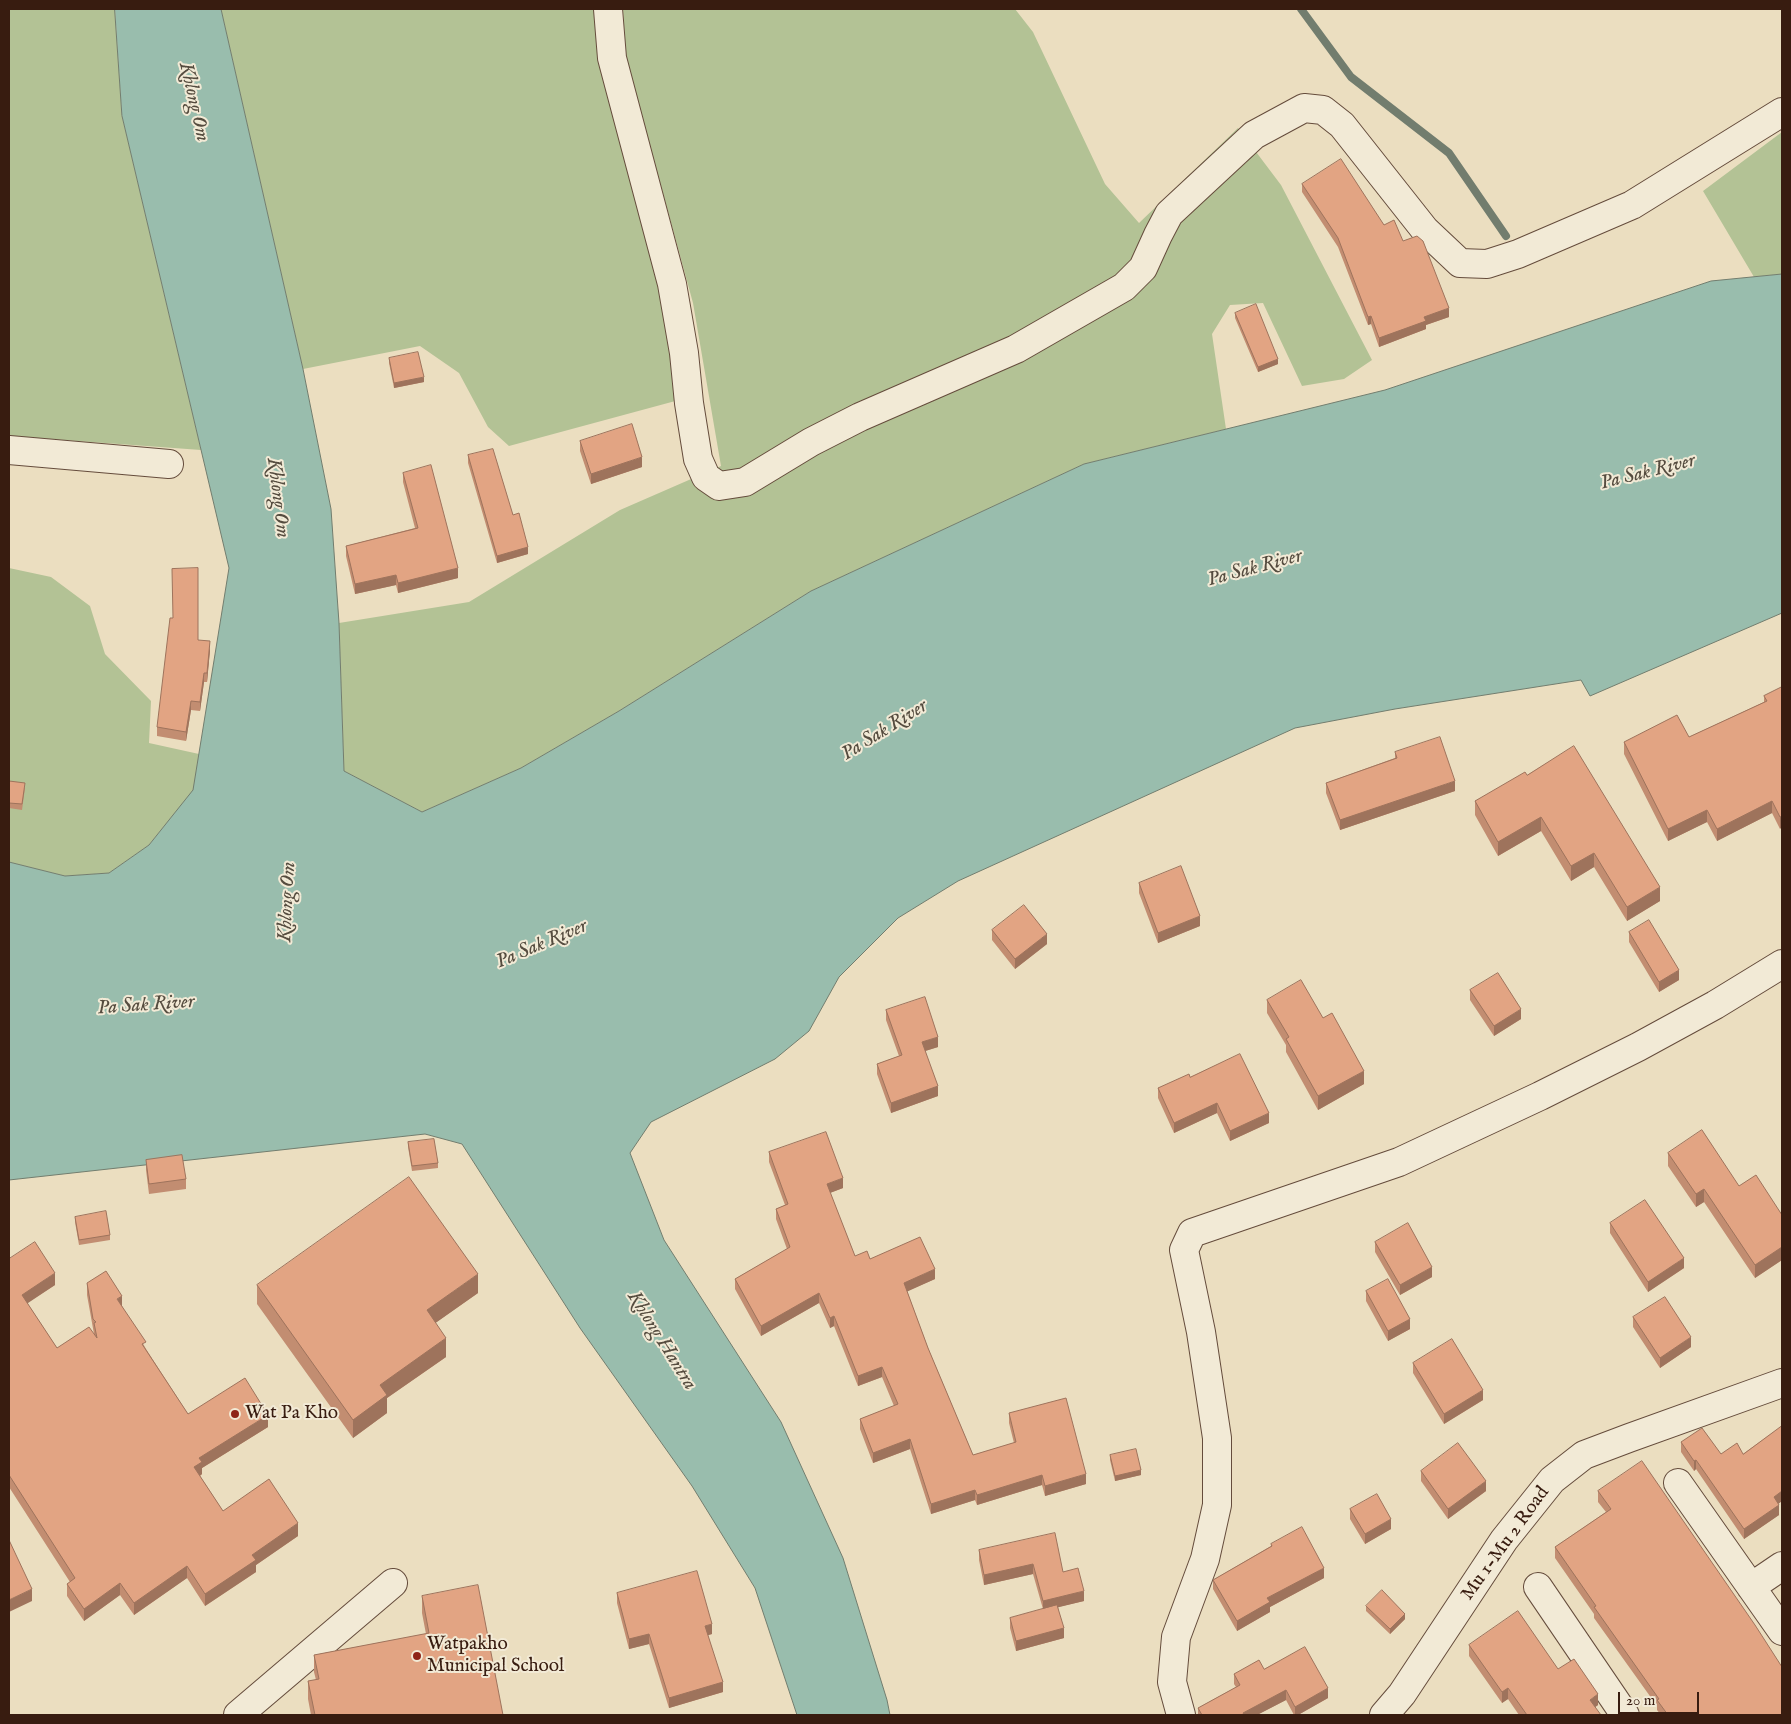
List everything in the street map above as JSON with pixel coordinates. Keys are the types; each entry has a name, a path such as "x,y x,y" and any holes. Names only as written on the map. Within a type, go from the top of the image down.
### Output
{"street":[{"path":"608,9 612,58 672,284 684,353 689,403 698,459 706,477 719,486 745,482 811,442 860,417 1016,349 1124,287 1143,268 1169,214 1254,135 1304,108 1323,110 1342,125 1426,230 1460,264 1487,264 1518,254 1632,205 1782,112"},
{"path":"9,450 169,464"},
{"path":"1181,1715 1172,1682 1176,1637 1205,1559 1217,1505 1217,1438 1201,1332 1184,1250 1192,1232 1399,1162 1638,1047 1715,1005 1782,964"},
{"name":"Mu 1-Mu 2 Road","path":"1384,1715 1402,1694 1504,1540 1552,1480 1584,1455 1637,1434 1782,1383"},
{"path":"1678,1483 1782,1631"},
{"path":"1751,1587 1782,1566"},
{"path":"238,1715 393,1583"},
{"path":"1538,1587 1625,1715"}],"shaded area":[{"path":"9,9 115,9 122,116 201,450 9,436"},
{"path":"221,9 602,9 668,300 679,400 509,446 488,427 459,373 420,346 303,369"},
{"path":"623,9 1015,9 1033,32 1105,184 1139,223 1238,128 1281,185 1372,360 1344,379 1302,386 1263,303 1230,305 1212,334 1226,429 1084,464 811,591 619,711 521,768 422,812 344,771 339,623 469,602 620,510 721,466 693,303 626,58"},
{"path":"1782,132 1782,274 1754,277 1703,191"},
{"path":"9,568 51,577 90,606 105,654 151,701 149,743 199,754 194,790 149,845 109,873 65,876 9,862"}],"water":[{"path":"115,9 221,9 303,369 331,509 339,623 344,771 422,812 521,768 619,711 811,591 1084,464 1385,390 1711,281 1782,274 1782,613 1590,696 1581,680 1395,709 1295,728 958,881 898,918 839,977 809,1031 775,1059 651,1122 630,1153 664,1240 781,1422 843,1558 890,1715 797,1715 755,1588 692,1486 580,1328 462,1144 425,1134 9,1180 9,862 65,876 109,873 149,845 193,790 229,568 122,116"}],"building":[{"path":"1341,159 1384,225 1394,220 1403,241 1417,236 1423,241 1449,308 1424,317 1426,321 1379,338 1371,316 1368,317 1338,238 1302,184"},
{"path":"1256,304 1278,359 1258,367 1235,313"},
{"path":"418,352 424,377 394,383 389,358"},
{"path":"632,424 642,457 591,474 580,441"},
{"path":"493,449 513,515 519,513 528,547 497,556 468,455"},
{"path":"431,465 458,568 398,583 396,575 355,584 346,546 418,528 403,473"},
{"path":"198,568 198,640 210,641 207,673 204,673 200,702 191,701 186,732 157,727 170,618 173,618 172,569"},
{"path":"1782,687 1782,816 1780,817 1772,801 1717,829 1707,810 1668,829 1624,742 1677,715 1689,737 1767,701 1764,696"},
{"path":"1440,737 1455,781 1340,820 1326,783 1397,758 1395,752"},
{"path":"1574,746 1660,887 1627,907 1594,853 1571,866 1541,817 1498,842 1475,801 1525,772 1527,775"},
{"path":"9,781 25,783 22,804 9,803"},
{"path":"1181,866 1200,916 1158,933 1139,883"},
{"path":"1024,905 1047,934 1015,959 992,930"},
{"path":"1649,920 1679,970 1659,982 1629,932"},
{"path":"1498,973 1521,1009 1494,1026 1470,990"},
{"path":"1301,980 1323,1018 1332,1013 1364,1071 1318,1096 1286,1039 1289,1037 1267,1000"},
{"path":"925,997 938,1037 922,1042 938,1086 891,1103 877,1064 902,1055 886,1010"},
{"path":"1240,1054 1269,1113 1230,1131 1217,1103 1174,1123 1158,1088 1189,1074 1190,1077"},
{"path":"1702,1130 1739,1186 1756,1175 1782,1215 1782,1247 1755,1265 1704,1189 1696,1194 1668,1153"},
{"path":"826,1132 843,1178 827,1184 855,1256 867,1251 870,1259 920,1237 935,1269 904,1283 928,1348 973,1455 1016,1442 1009,1413 1066,1398 1086,1474 1045,1486 1042,1475 977,1495 975,1490 931,1504 910,1439 873,1453 860,1419 898,1404 882,1367 858,1376 834,1316 830,1318 819,1293 761,1326 735,1279 790,1247 776,1209 788,1204 769,1152"},
{"path":"434,1139 438,1163 412,1166 408,1142"},
{"path":"182,1155 186,1179 149,1184 146,1160"},
{"path":"409,1177 478,1274 427,1310 446,1338 380,1385 387,1395 353,1420 257,1285"},
{"path":"1645,1200 1684,1258 1648,1282 1610,1223"},
{"path":"106,1211 110,1235 79,1240 75,1217"},
{"path":"1408,1223 1432,1267 1400,1285 1375,1242"},
{"path":"35,1242 55,1273 22,1295 57,1348 89,1327 97,1338 94,1323 96,1322 93,1319 87,1283 106,1271 122,1296 117,1299 146,1342 142,1344 188,1414 245,1378 268,1415 199,1458 202,1462 194,1467 223,1511 269,1479 298,1523 252,1555 256,1560 205,1594 187,1566 134,1603 120,1583 84,1609 67,1584 75,1578 9,1475 9,1259"},
{"path":"1388,1279 1410,1319 1388,1331 1366,1291"},
{"path":"1665,1297 1691,1337 1660,1358 1633,1317"},
{"path":"1452,1339 1483,1390 1444,1414 1413,1363"},
{"path":"1782,1426 1782,1491 1774,1497 1779,1505 1744,1529 1696,1460 1694,1461 1681,1442 1702,1428 1721,1454 1737,1443 1743,1454"},
{"path":"1458,1443 1486,1481 1448,1509 1421,1471"},
{"path":"1136,1449 1141,1470 1115,1476 1110,1455"},
{"path":"1642,1461 1782,1667 1782,1715 1668,1715 1555,1547 1611,1509 1598,1491"},
{"path":"1377,1494 1391,1519 1365,1534 1350,1509"},
{"path":"1302,1527 1324,1568 1267,1598 1270,1602 1237,1621 1213,1580"},
{"path":"1055,1533 1063,1572 1078,1568 1084,1591 1043,1601 1033,1564 984,1575 979,1550"},
{"path":"9,1540 32,1589 9,1600"},
{"path":"697,1571 712,1624 705,1626 723,1682 669,1698 649,1634 629,1639 617,1593"},
{"name":"Watpakho Municipal School","path":"478,1585 503,1715 315,1715 308,1681 319,1679 314,1655 429,1633 422,1596"},
{"path":"1382,1590 1405,1614 1390,1629 1366,1606"},
{"path":"1057,1605 1064,1628 1016,1641 1010,1618"},
{"path":"1518,1611 1558,1669 1574,1659 1598,1694 1590,1700 1601,1715 1527,1715 1508,1688 1502,1692 1469,1645"},
{"path":"1305,1647 1328,1688 1295,1707 1286,1690 1243,1713 1244,1715 1202,1715 1198,1708 1240,1685 1234,1674 1259,1660 1264,1669"}],"waterway":[{"path":"1301,9 1351,77 1449,153 1506,236"}],"place":[{"name":"Wat Pa Kho","path":"235,1414"},
{"name":"Watpakho Municipal School","path":"417,1656"}],"water label":[{"name":"Khlong Om","path":"193,102"},
{"name":"Pa Sak River","path":"1648,473"},
{"name":"Khlong Om","path":"277,498"},
{"name":"Pa Sak River","path":"1255,569"},
{"name":"Pa Sak River","path":"885,731"},
{"name":"Khlong Om","path":"288,902"},
{"name":"Pa Sak River","path":"542,945"},
{"name":"Pa Sak River","path":"146,1006"},
{"name":"Khlong Hantra","path":"661,1341"}]}
